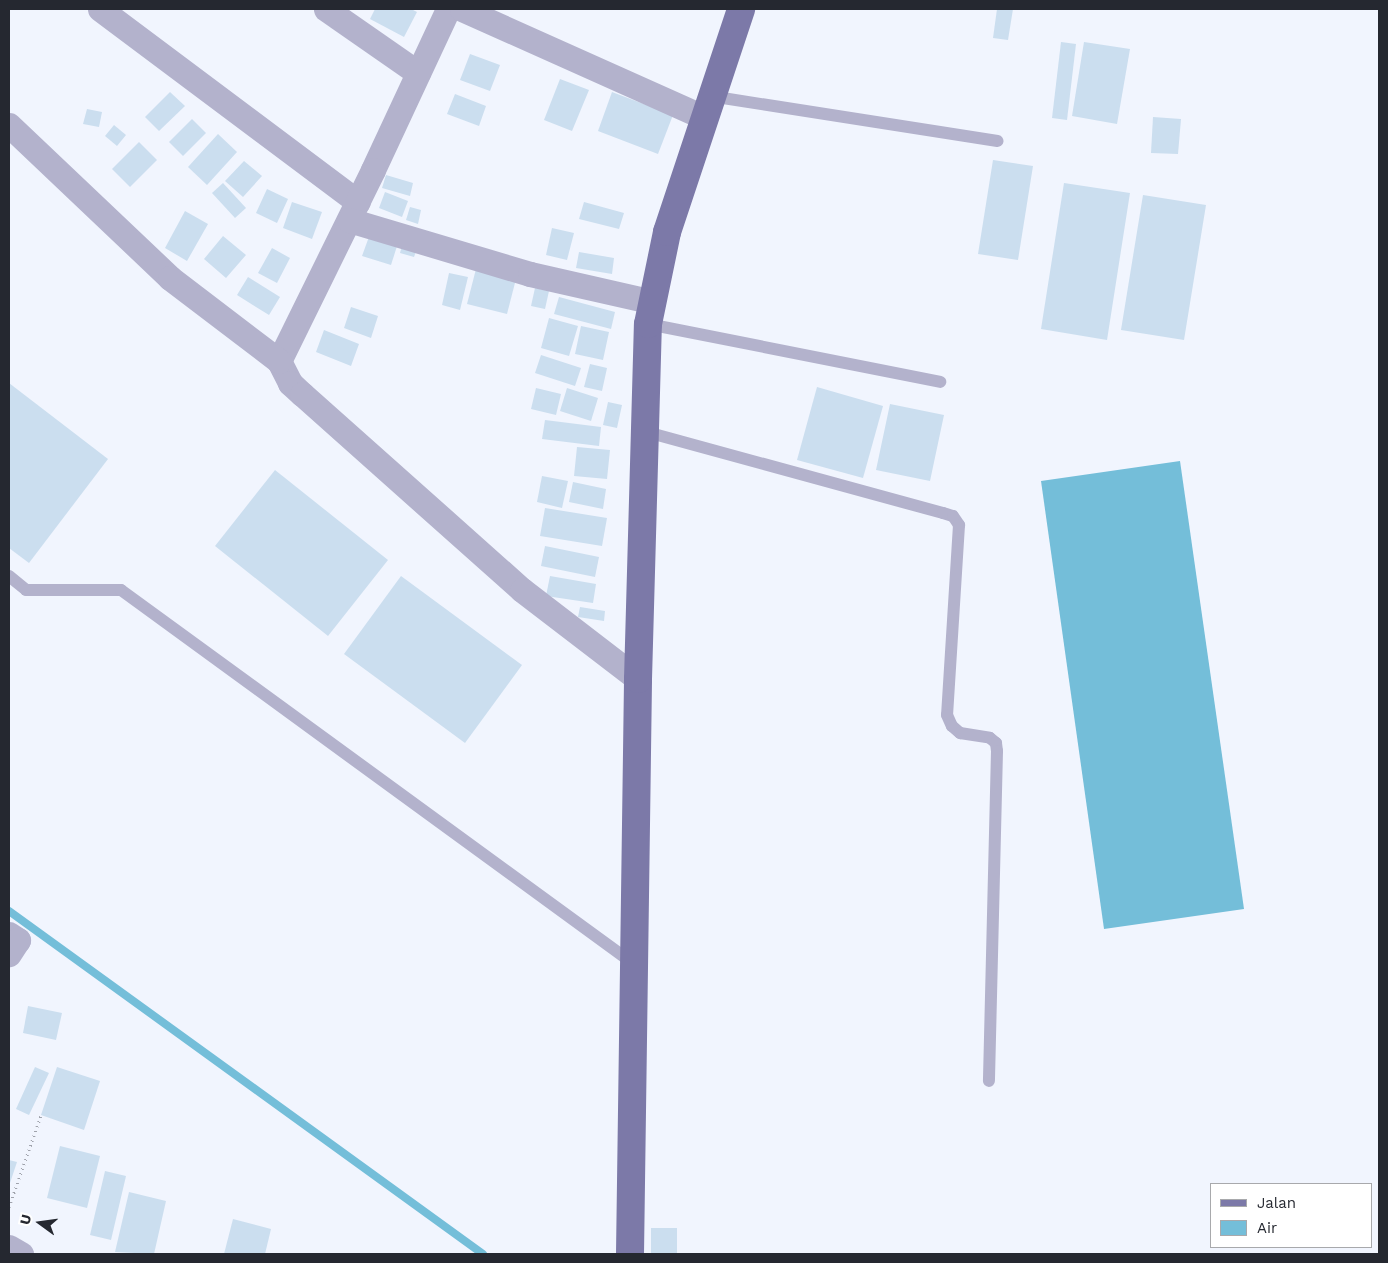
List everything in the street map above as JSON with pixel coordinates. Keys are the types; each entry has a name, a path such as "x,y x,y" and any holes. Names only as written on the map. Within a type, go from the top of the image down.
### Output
{"main road":[{"path":"630,1254 643,431 650,313 668,232 706,106 740,9"}],"street":[{"path":"100,9 353,211 530,274 650,313"},
{"path":"326,9 418,73"},
{"path":"279,361 353,211 448,9"},
{"path":"462,9 706,106"},
{"path":"9,125 170,278 279,361 290,383 522,590 638,679"},
{"path":"9,934 18,940 9,954"},
{"path":"9,1248 21,1254"}],"lane":[{"path":"706,106 998,141"},
{"path":"650,313 940,382"},
{"path":"643,431 943,513 953,516 959,525 947,715 952,726 960,733 990,738 996,742 997,751 989,1081"},
{"path":"9,576 26,590 121,590 636,965"}],"path":[{"path":"9,1207 41,1115"}],"water":[{"path":"1180,461 1244,909 1104,929 1041,481"}],"building":[{"path":"375,9 411,9 417,12 404,37 370,19"},
{"path":"997,9 1013,9 1008,40 993,38"},
{"path":"1061,42 1076,44 1067,120 1052,118"},
{"path":"1084,42 1130,49 1117,124 1072,116"},
{"path":"470,54 500,65 490,91 460,80"},
{"path":"560,79 589,90 572,131 544,120"},
{"path":"170,92 185,106 159,131 145,117"},
{"path":"612,92 673,115 658,154 598,131"},
{"path":"455,94 486,106 479,126 447,114"},
{"path":"87,109 102,112 99,127 83,124"},
{"path":"1153,117 1181,119 1178,154 1151,153"},
{"path":"192,119 206,133 183,156 169,142"},
{"path":"114,125 126,135 117,146 105,136"},
{"path":"218,134 237,152 207,185 188,167"},
{"path":"139,142 157,160 130,187 112,169"},
{"path":"993,160 1033,166 1018,260 978,254"},
{"path":"244,161 262,176 243,197 225,181"},
{"path":"386,175 413,183 410,196 382,188"},
{"path":"223,183 246,208 235,218 212,193"},
{"path":"1064,183 1130,193 1107,340 1041,329"},
{"path":"267,189 288,199 277,223 256,213"},
{"path":"385,192 408,201 402,217 379,208"},
{"path":"1143,195 1206,205 1184,340 1121,330"},
{"path":"292,202 322,212 312,239 283,228"},
{"path":"584,202 624,213 619,229 579,219"},
{"path":"410,207 421,210 418,224 406,220"},
{"path":"185,211 208,224 187,261 165,248"},
{"path":"552,228 574,233 567,260 546,255"},
{"path":"370,234 398,243 391,265 362,256"},
{"path":"223,236 246,255 226,278 204,259"},
{"path":"404,238 419,243 414,257 400,253"},
{"path":"272,248 290,258 277,283 258,273"},
{"path":"579,252 614,258 612,274 576,268"},
{"path":"476,269 516,279 507,314 467,304"},
{"path":"449,273 468,277 460,310 442,305"},
{"path":"248,277 280,297 269,315 237,295"},
{"path":"535,288 549,291 545,309 531,306"},
{"path":"559,297 615,312 611,329 554,314"},
{"path":"351,307 378,316 371,338 344,328"},
{"path":"549,318 578,326 569,356 541,348"},
{"path":"581,326 609,332 603,360 575,354"},
{"path":"324,330 359,344 351,366 316,352"},
{"path":"541,355 581,368 575,386 535,373"},
{"path":"590,364 607,368 602,391 584,387"},
{"path":"9,383 108,459 29,563 9,548"},
{"path":"817,387 883,406 863,478 797,460"},
{"path":"536,388 561,394 556,415 531,409"},
{"path":"567,388 598,398 591,421 560,411"},
{"path":"608,402 622,405 617,428 603,425"},
{"path":"890,404 944,415 930,481 876,470"},
{"path":"545,420 601,427 599,446 542,439"},
{"path":"577,447 610,450 607,479 574,476"},
{"path":"275,470 388,560 328,636 215,546"},
{"path":"542,476 568,481 562,508 537,502"},
{"path":"573,482 606,489 603,509 569,502"},
{"path":"545,508 607,518 602,546 540,536"},
{"path":"545,546 599,557 595,577 541,566"},
{"path":"401,576 522,665 465,743 344,654"},
{"path":"550,576 596,584 593,603 546,596"},
{"path":"580,607 605,611 604,621 578,617"},
{"path":"28,1006 62,1013 56,1040 23,1033"},
{"path":"35,1067 49,1073 29,1115 16,1109"},
{"path":"57,1067 100,1081 84,1130 41,1115"},
{"path":"60,1146 100,1156 87,1208 47,1198"},
{"path":"9,1160 17,1162 9,1186"},
{"path":"105,1171 126,1176 111,1240 90,1235"},
{"path":"129,1192 166,1201 154,1254 115,1252"},
{"path":"233,1219 271,1229 265,1254 224,1254"},
{"path":"651,1228 677,1228 677,1254 651,1254"}],"waterway":[{"path":"9,911 483,1254"}]}
